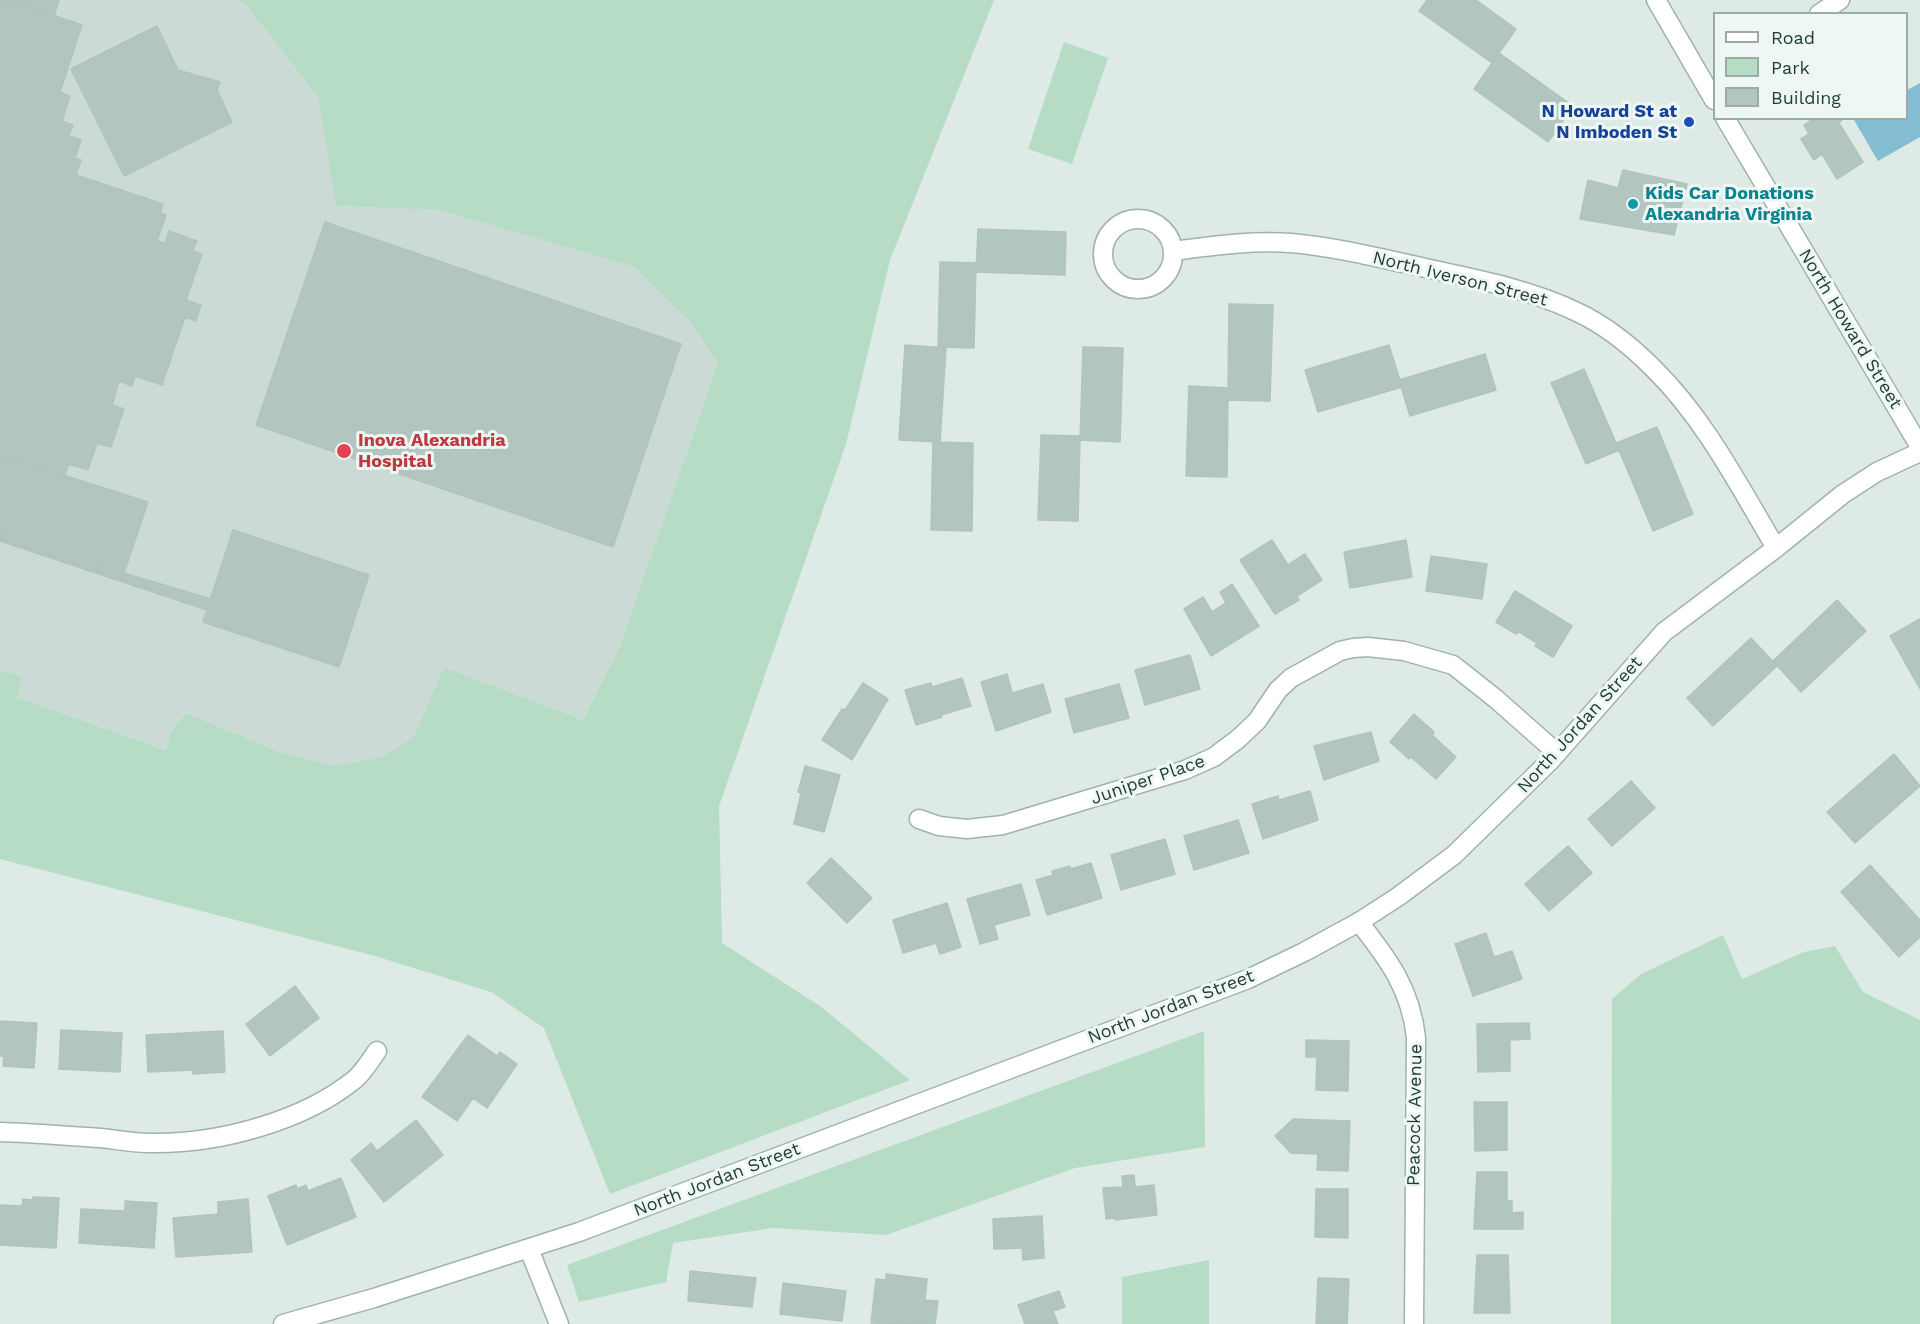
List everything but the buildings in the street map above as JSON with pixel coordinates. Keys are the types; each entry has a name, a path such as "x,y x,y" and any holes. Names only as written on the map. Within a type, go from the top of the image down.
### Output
{"street":[{"path":"1656,0 1712,90"},
{"path":"1822,12 1840,0"},
{"name":"North Howard Street","path":"1726,120 1920,447"},
{"name":"North Iverson Street","path":"1173,251 1250,243 1290,243 1332,249 1451,273 1523,291 1577,312 1605,327 1653,367 1675,391 1714,444 1776,548"},
{"name":"North Jordan Street","path":"283,1324 529,1250 1248,979 1304,952 1359,922 1399,896 1454,855 1557,753 1664,632 1844,494 1877,472 1920,452"},
{"name":"Juniper Place","path":"919,819 939,826 967,829 1003,825 1185,770 1214,757 1238,739 1257,721 1278,690 1291,678 1340,651 1353,648 1368,647 1404,651 1453,665 1496,699 1557,753"},
{"name":"Peacock Avenue","path":"1359,922 1393,968 1410,1003 1414,1021 1416,1038 1414,1324"},
{"path":"0,1132 154,1143 217,1137 266,1125 326,1100 356,1078 377,1052"},
{"path":"529,1250 559,1324"}],"shaded area":[{"name":"Inova Alexandria Hospital","path":"0,0 239,0 246,5 318,97 337,206 439,210 634,267 690,322 718,363 618,651 583,720 444,667 415,737 382,757 332,766 277,751 186,713 171,732 167,750 17,697 23,677 0,670"}],"green space":[{"path":"239,0 994,0 890,260 846,444 719,806 722,943 820,1006 910,1080 610,1194 544,1028 491,992 375,956 0,859 0,670 23,677 17,697 166,750 171,732 186,713 277,751 332,766 382,757 414,737 444,667 583,720 618,651 718,363 690,322 634,267 439,210 336,206 318,97 246,5"},
{"path":"1064,42 1108,58 1072,164 1028,149"},
{"path":"1723,935 1742,979 1804,952 1835,946 1863,992 1920,1020 1920,1324 1611,1324 1612,999 1641,974"},
{"path":"1204,1031 1205,1147 1075,1168 886,1235 773,1228 673,1243 666,1282 579,1302 567,1265"},
{"path":"1209,1260 1209,1324 1122,1324 1122,1277"}],"water":[{"path":"1920,83 1920,137 1878,161 1854,120 1908,120 1908,89"}],"place":[{"name":"N Howard St at N Imboden St","path":"1689,122"},
{"name":"Kids Car Donations Alexandria Virginia","path":"1633,204"},
{"name":"Inova Alexandria Hospital","path":"344,451"}]}
